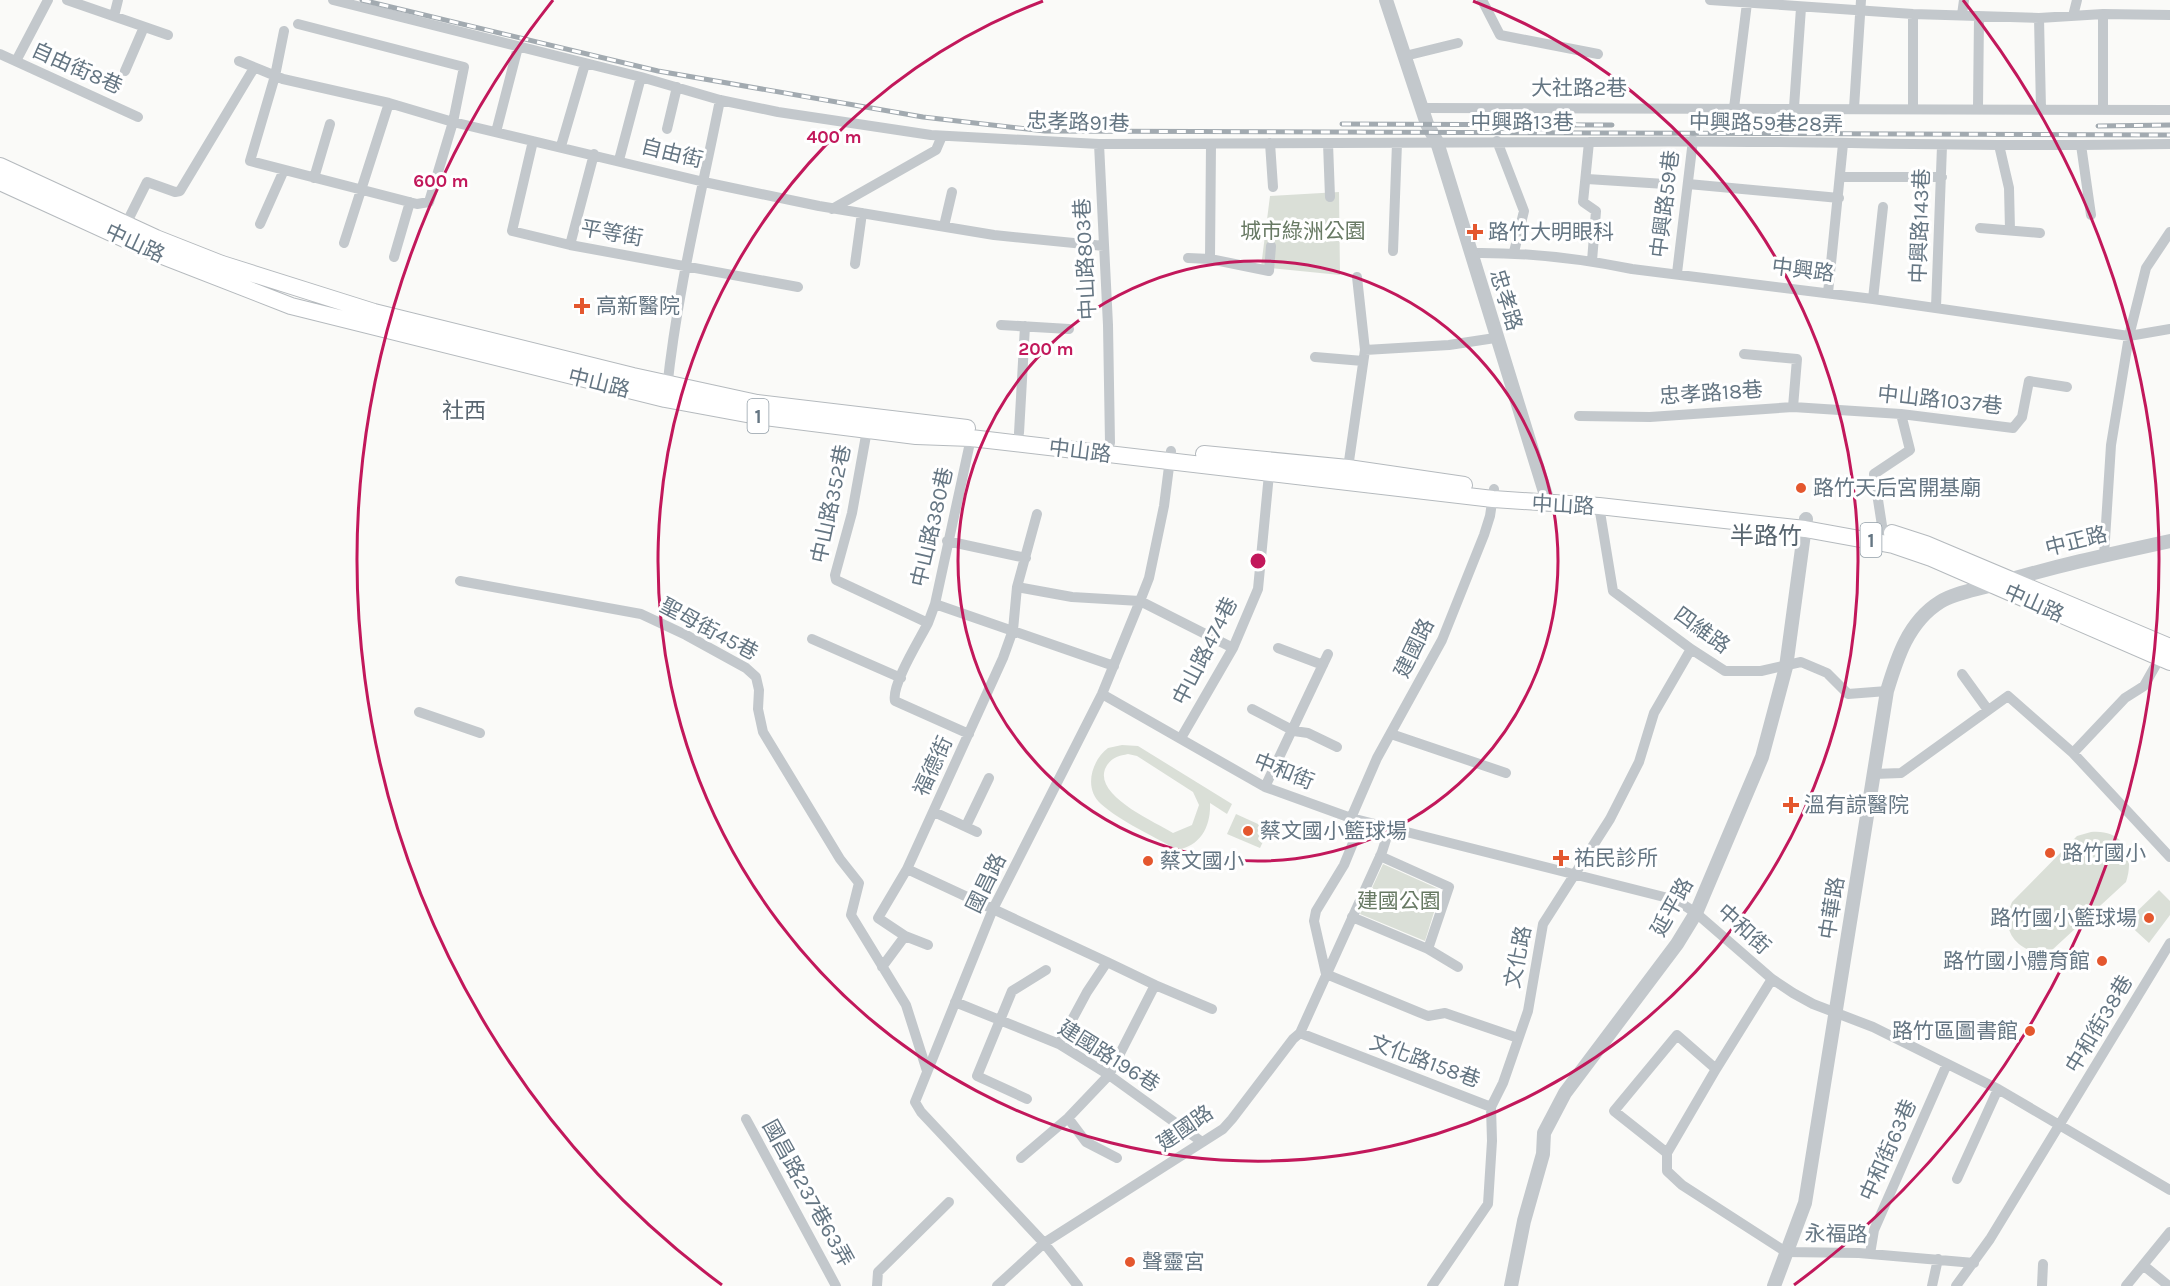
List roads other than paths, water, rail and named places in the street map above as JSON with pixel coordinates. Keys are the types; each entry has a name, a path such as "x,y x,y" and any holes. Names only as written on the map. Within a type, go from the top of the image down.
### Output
{"main road":[{"name":"中山路","path":"0,166 126,224 222,264 303,292 757,416 867,430 1170,456 1348,468 1493,494"},
{"name":"中山路","path":"0,182 166,258 291,306 666,391 1110,444 1269,474 1883,532 1926,544 2010,579 2166,653"},
{"name":"中山路","path":"1548,499 1599,506 1805,524 1893,545 2166,653"}],"street":[{"path":"16,61 42,7 48,0"},
{"path":"67,0 168,35"},
{"path":"114,16 118,0"},
{"name":"忠孝路91巷","path":"333,0 641,77 720,100 778,112 942,136 1099,144 1437,142"},
{"name":"忠孝路","path":"1386,0 1437,142 1496,338 1548,499"},
{"path":"1482,0 1500,35 1598,54"},
{"path":"1710,0 1913,14 2039,18 2103,14 2170,15"},
{"path":"1854,108 1861,0"},
{"path":"1962,15 1964,0"},
{"path":"2073,16 2077,0"},
{"path":"1734,108 1747,3"},
{"path":"1794,107 1801,8"},
{"path":"1913,14 1913,108"},
{"path":"2103,14 2103,110"},
{"path":"1978,107 1979,16"},
{"path":"2039,18 2041,109"},
{"path":"284,31 275,76 250,161 410,202 429,202 453,122 464,67 298,24"},
{"path":"125,71 144,27"},
{"path":"1405,56 1458,43"},
{"path":"496,132 518,47"},
{"name":"自由街8巷","path":"0,54 138,117"},
{"name":"自由街","path":"239,61 275,76 389,102 453,122 704,182 832,209 1104,246"},
{"path":"561,146 585,64"},
{"path":"126,224 147,182 175,192 180,190 254,68"},
{"path":"619,160 641,77"},
{"path":"667,129 677,87"},
{"path":"666,391 668,362 720,100"},
{"path":"344,243 389,102"},
{"name":"大社路2巷","path":"1423,108 1978,107 2170,110"},
{"path":"314,178 330,124"},
{"path":"832,209 936,150 942,136"},
{"name":"中興路59巷28弄","path":"1589,142 1693,140 1942,146 2170,144"},
{"name":"中興路59巷","path":"1677,273 1693,140"},
{"name":"平等街","path":"533,141 512,231 570,245 798,287"},
{"path":"1497,141 1524,211 1514,252"},
{"name":"中興路13巷","path":"1437,142 1589,142 1583,202 1596,211 1592,261"},
{"path":"1270,143 1273,187"},
{"path":"1328,143 1330,197"},
{"path":"1392,251 1397,143"},
{"name":"中山路803巷","path":"1099,144 1110,444"},
{"path":"1210,259 1211,144"},
{"path":"1828,293 1843,144"},
{"path":"1999,145 2009,188 2010,230"},
{"path":"2081,145 2091,215"},
{"name":"中興路143巷","path":"1936,307 1942,146"},
{"path":"570,245 594,154"},
{"path":"260,224 284,170"},
{"path":"1841,177 1942,177"},
{"path":"1587,179 1665,184"},
{"path":"1688,184 1839,198"},
{"path":"944,226 952,192"},
{"path":"394,257 410,202"},
{"path":"1873,299 1883,207"},
{"path":"855,264 862,213"},
{"path":"1980,228 2040,232"},
{"path":"2104,555 2111,445 2129,336 2146,268 2170,232"},
{"path":"1188,258 1210,259 1269,271 1270,246"},
{"name":"中興路","path":"1470,253 1514,252 1592,261 1632,269 1936,307 2129,336 2170,329"},
{"path":"1348,468 1364,355 1357,277"},
{"path":"1000,325 1069,329"},
{"path":"1019,433 1024,387 1025,326"},
{"path":"1315,357 1364,355 1407,347 1496,338"},
{"path":"1744,354 1797,359 1793,407"},
{"name":"中山路1037巷","path":"1846,410 1901,414 2013,428 2022,417 2029,381 2067,387"},
{"name":"忠孝路18巷","path":"1579,416 1650,417 1793,407 1846,410"},
{"path":"1883,532 1874,474 1910,450 1901,414"},
{"name":"中山路352巷","path":"867,430 852,513 835,575 836,580 928,623"},
{"name":"中山路380巷","path":"928,623 935,604 971,438"},
{"name":"國昌路","path":"1078,1286 1044,1244 921,1112 915,1102 993,909 1102,694 1140,601 1155,551 1170,456"},
{"name":"中山路474巷","path":"1181,738 1233,648 1258,589 1269,474"},
{"name":"建國路","path":"1326,974 1314,921 1318,908 1344,865 1365,782 1442,640 1484,535 1493,494"},
{"name":"四維路","path":"1599,506 1613,591 1691,649 1729,672 1786,667 1801,662 1827,673 1848,694 1887,691"},
{"name":"福德街","path":"905,936 878,918 907,869 934,812 1013,630 1017,587 1037,514"},
{"name":"延平路","path":"1511,1286 1524,1221 1543,1154 1544,1133 1550,1120 1565,1093 1677,944 1696,913 1762,757 1786,667 1805,524"},
{"name":"中正路","path":"1993,585 2104,555 2170,541"},
{"path":"947,542 1026,558"},
{"name":"聖母街45巷","path":"460,581 641,614 686,634 751,672 756,677 759,690 758,709 763,732 840,859 859,883 851,915 882,967"},
{"name":"中華路","path":"1774,1286 1804,1203 1887,691 1898,653 1914,627 1939,603 1993,585"},
{"path":"1017,587 1072,597 1140,601 1233,648"},
{"path":"935,604 1114,666"},
{"path":"928,623 901,678 894,697 895,701 969,734"},
{"path":"813,639 901,678"},
{"path":"1265,787 1294,731 1325,660 1278,648"},
{"name":"文化路","path":"1432,1286 1488,1204 1492,1141 1491,1107 1503,1083 1528,1011 1543,924 1554,902 1577,874 1630,781 1654,713 1691,649"},
{"path":"2073,753 2125,698 2144,686 2166,653"},
{"path":"1962,674 1988,710"},
{"name":"中和街","path":"1102,694 1265,787 1357,820 1677,900 1696,913 1772,979 1813,1004 1836,1011 1998,1089 2170,1190"},
{"path":"1874,774 1900,772 2008,696 2073,753 2170,857"},
{"path":"1252,709 1294,731 1308,733 1337,747"},
{"path":"419,712 480,733"},
{"path":"1391,734 1506,773"},
{"path":"966,826 989,778"},
{"path":"934,812 977,832"},
{"name":"建國路","path":"997,1286 1044,1244 1223,1129 1300,1033 1380,856 1390,827"},
{"path":"1380,856 1449,887 1428,949"},
{"path":"907,869 1155,985 1212,1009"},
{"path":"1352,917 1428,949 1458,968"},
{"path":"927,1071 906,1005 882,967 905,936 928,945"},
{"name":"中和街38巷","path":"1956,1286 1974,1263 2017,1196 2170,944"},
{"path":"1059,1044 1087,992 1107,962"},
{"path":"1027,1099 977,1076 1012,991 1046,970"},
{"path":"1326,974 1428,1016 1445,1013 1518,1038"},
{"path":"1716,1069 1677,1035 1614,1111 1667,1153 1772,979"},
{"path":"1021,1158 1068,1118 1109,1075 1155,985"},
{"name":"建國路196巷","path":"955,1002 1059,1044 1109,1075 1202,1142"},
{"name":"文化路158巷","path":"1300,1033 1491,1107"},
{"name":"中和街63巷","path":"1870,1254 1874,1230 1947,1064"},
{"path":"1958,1179 1998,1089"},
{"path":"1068,1118 1086,1142 1117,1158"},
{"name":"國昌路237巷63弄","path":"746,1119 836,1286"},
{"name":"永福路","path":"1667,1153 1667,1171 1682,1185 1786,1252 1870,1254 1938,1258 1974,1263"},
{"path":"877,1286 878,1272 949,1203"},
{"path":"2126,1286 2170,1232"},
{"path":"1932,1286 1938,1258"},
{"path":"2042,1286 2043,1264"},
{"path":"2143,1265 2169,1286"}],"railway":[{"path":"362,0 658,71 923,117 1045,131 2170,135"},
{"path":"1342,124 1612,125"},
{"path":"2098,126 2170,125"}],"place":[{"name":"路竹大明眼科","path":"1475,232"},
{"name":"高新醫院","path":"582,306"},
{"name":"路竹天后宮開基廟","path":"1801,488"},
{"name":"溫有諒醫院","path":"1791,805"},
{"name":"蔡文國小籃球場","path":"1248,831"},
{"name":"路竹國小","path":"2050,853"},
{"name":"祐民診所","path":"1561,858"},
{"name":"蔡文國小","path":"1148,861"},
{"name":"路竹國小籃球場","path":"2149,918"},
{"name":"路竹國小體育館","path":"2102,961"},
{"name":"路竹區圖書館","path":"2030,1031"},
{"name":"聲靈宮","path":"1130,1262"}],"district":[{"name":"社西","path":"464,411"},
{"name":"半路竹","path":"1766,536"}],"park label":[{"name":"城市綠洲公園","path":"1303,231"},
{"name":"建國公園","path":"1399,901"}]}
